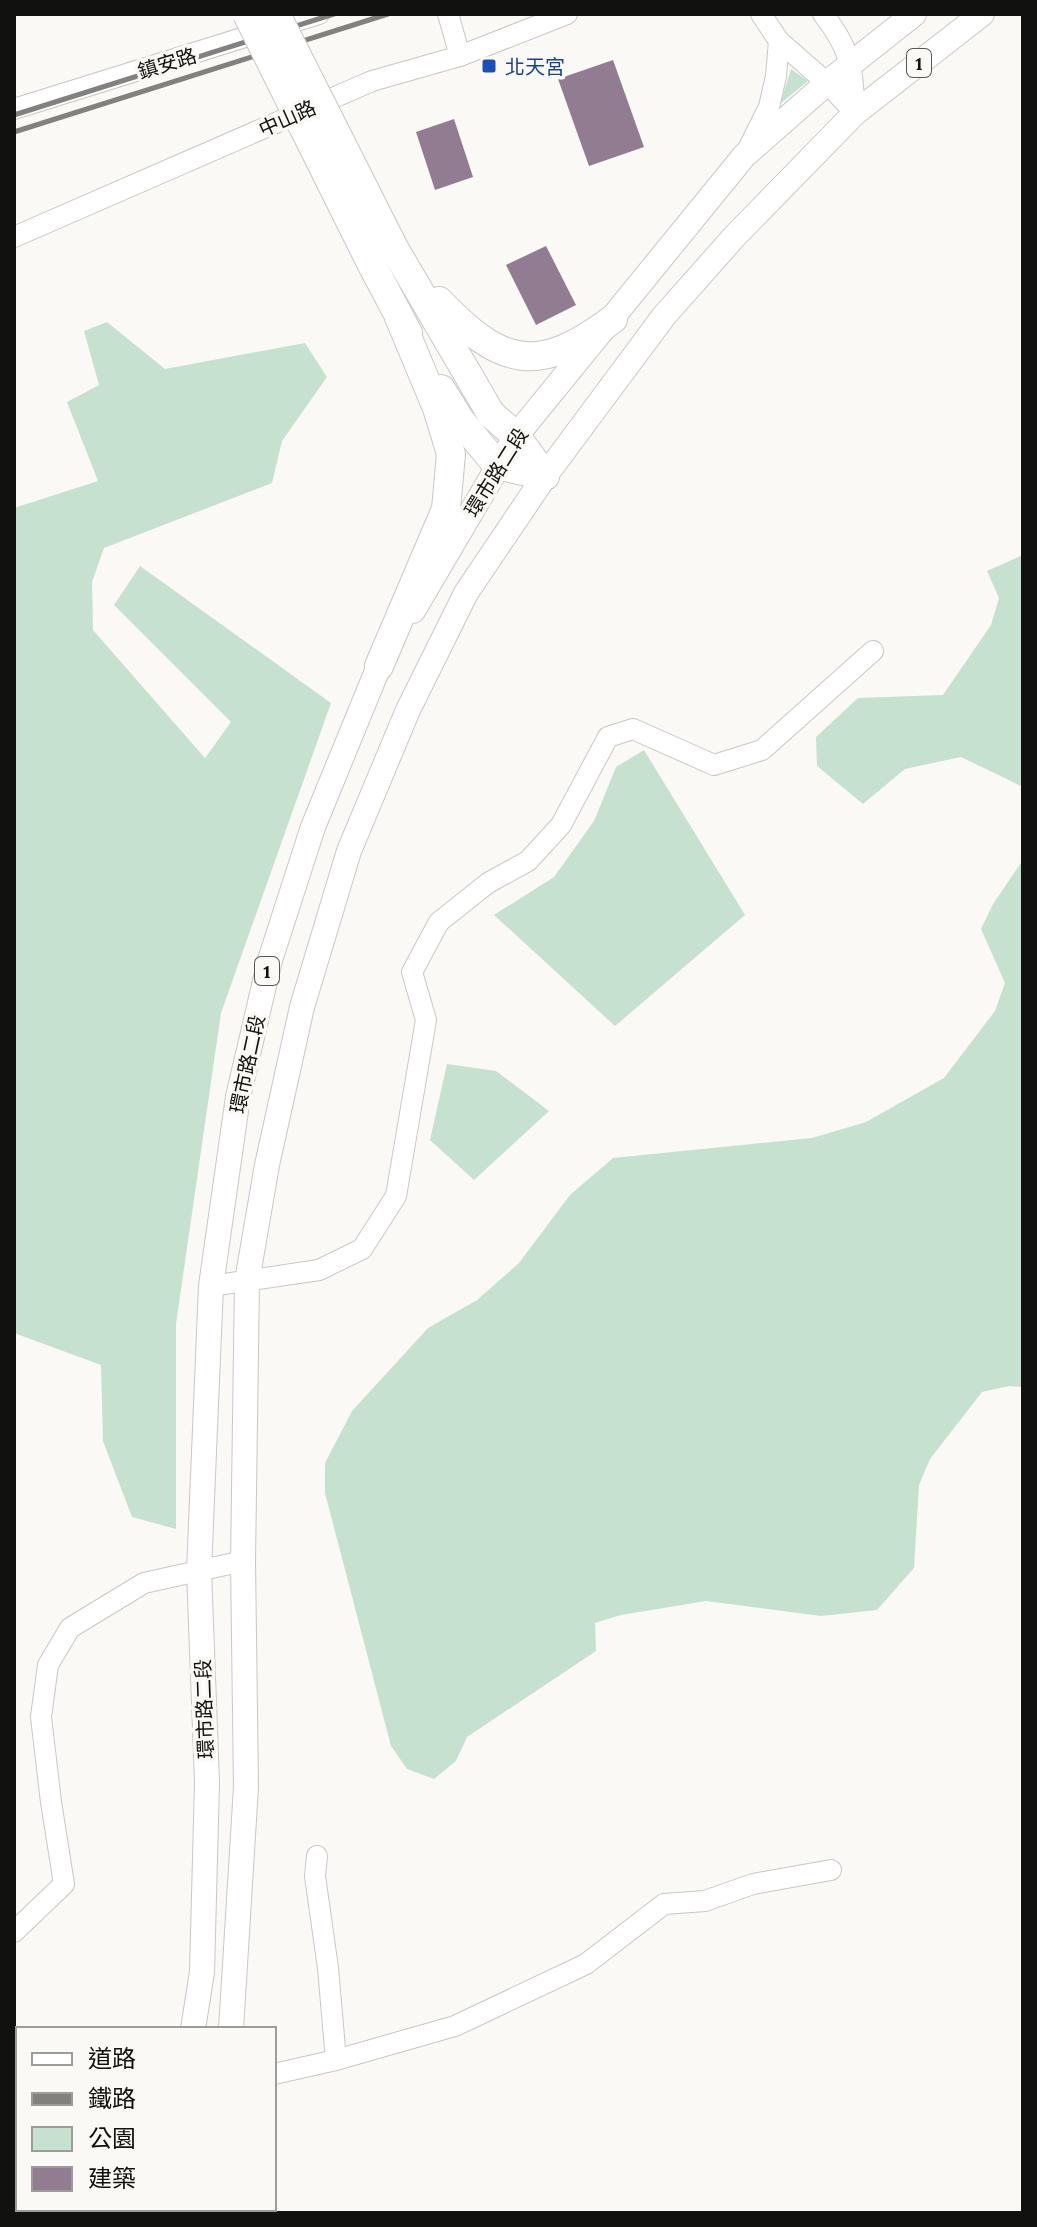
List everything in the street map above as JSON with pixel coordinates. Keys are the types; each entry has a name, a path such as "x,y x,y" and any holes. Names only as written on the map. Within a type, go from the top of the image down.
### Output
{"highway":[{"path":"276,14 391,259 399,317 437,408 451,454 446,509 379,666"},
{"path":"247,26 491,414 516,436 545,476"},
{"path":"391,259 480,340 503,352 529,357 558,352 579,343 613,319"},
{"path":"399,317 460,420 497,465 545,476"}],"main road":[{"name":"1","path":"827,83 914,14"},
{"name":"1","path":"855,113 982,14"},
{"name":"環市路二段","path":"193,2027 202,1972 207,1782 199,1571 211,1286 238,1097 270,960 313,827 379,666 516,436 744,156 827,83"},
{"name":"環市路二段","path":"231,2027 246,1787 243,1561 247,1281 267,1165 302,1007 349,851 408,710 466,593 545,476 664,316 734,237 855,113"}],"street":[{"path":"238,14 247,26"},
{"name":"鎮安路","path":"14,109 247,26 319,14"},
{"path":"448,14 460,56"},
{"name":"中山路","path":"14,237 372,81 460,56 567,14"},
{"path":"761,14 779,41 827,83 855,113"},
{"path":"823,14 842,37 851,63 855,113"},
{"path":"744,156 769,107 779,41"},
{"path":"211,1286 319,1270 362,1249 396,1196 426,1020 412,972 439,922 488,883 528,861 561,825 608,737 633,729 714,765 762,750 873,651"},
{"path":"14,1932 64,1884 41,1717 48,1665 70,1628 144,1583 243,1561"},
{"path":"317,1856 315,1876 328,1968 336,2060"},
{"path":"276,2074 455,2026 586,1964 664,1904 705,1901 753,1884 831,1870"}],"green space":[{"path":"791,69 808,81 780,104"},
{"path":"107,322 165,369 305,343 327,377 282,441 272,483 104,548 92,582 93,630 205,758 231,722 114,605 140,566 331,703 221,1013 176,1324 176,1529 132,1517 103,1441 101,1365 14,1333 14,508 98,481 67,402 99,385 84,331"},
{"path":"1023,555 1023,787 961,757 905,769 863,804 817,766 816,737 858,698 943,695 991,625 999,598 987,571"},
{"path":"644,750 745,915 615,1026 494,915 554,877 594,821 616,767"},
{"path":"1023,860 1023,1387 1009,1386 982,1392 930,1459 919,1485 914,1568 877,1610 821,1616 706,1601 621,1615 595,1623 596,1651 467,1737 456,1761 434,1779 407,1769 391,1746 325,1493 325,1463 352,1411 428,1328 477,1300 519,1263 570,1195 613,1158 812,1138 866,1122 944,1078 995,1011 1005,983 981,929 993,904"},
{"path":"447,1064 496,1071 549,1111 474,1180 430,1140"}],"building":[{"path":"613,60 644,147 589,166 558,79"},
{"path":"454,119 473,177 435,190 416,132"},
{"path":"546,246 576,305 536,325 506,265"}],"railway":[{"path":"14,115 334,14"},
{"path":"14,132 388,14"}],"place":[{"name":"北天宮","path":"489,66"}]}
